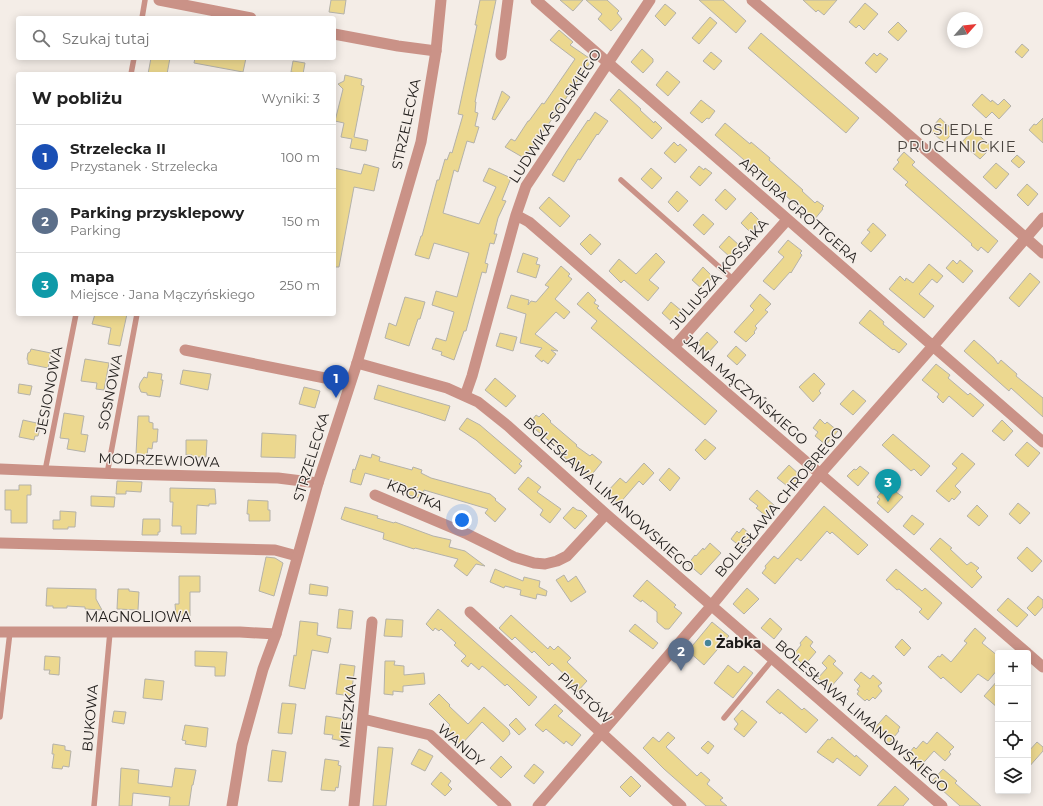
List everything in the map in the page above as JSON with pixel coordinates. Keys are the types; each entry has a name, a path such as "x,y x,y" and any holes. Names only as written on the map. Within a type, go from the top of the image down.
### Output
{"street":[{"path":"158,0 241,16"},
{"name":"STRZELECKA","path":"232,806 242,745 263,669 276,634 318,483 357,363 421,142 436,51 441,0"},
{"path":"501,55 508,0"},
{"name":"ARTURA GROTTGERA","path":"536,0 1043,442"},
{"name":"LUDWIKA SOLSKIEGO","path":"465,396 472,376 516,215 526,186 607,62 650,0"},
{"path":"752,0 888,116 1043,253"},
{"path":"336,34 398,46 436,51"},
{"name":"JANA MĄCZYŃSKIEGO","path":"516,215 529,222 1025,650"},
{"name":"BOLESŁAWA CHROBREGO","path":"538,806 712,606 820,474 1043,218"},
{"name":"JULIUSZA KOSSAKA","path":"674,348 787,220"},
{"path":"185,350 350,383"},
{"name":"BOLESŁAWA LIMANOWSKIEGO","path":"357,363 447,388 478,402 508,426 606,514 942,806"},
{"name":"MODRZEWIOWA","path":"0,469 107,474 278,478 318,483"},
{"name":"KRÓTKA","path":"375,494 467,534 514,558 545,564 557,561 567,556 606,514"},
{"path":"0,544 275,550 297,556"},
{"name":"PIASTÓW","path":"470,612 681,806"},
{"name":"MIESZKA I","path":"354,806 372,622"},
{"name":"MAGNOLIOWA","path":"5,632 240,632 276,634"},
{"name":"JANA MĄCZYŃSKIEGO","path":"1031,656 1043,667"},
{"name":"WANDY","path":"363,719 430,735 506,806"}],"lane":[{"path":"142,16 146,0"},
{"path":"131,72 134,60"},
{"path":"621,180 734,280"},
{"name":"JESIONOWA","path":"45,471 76,316"},
{"name":"SOSNOWA","path":"107,474 138,316"},
{"path":"0,717 5,632"},
{"name":"BUKOWA","path":"94,806 110,632"},
{"path":"724,718 773,659"}],"building":[{"path":"331,0 346,0 344,14 329,12"},
{"path":"480,0 496,0 475,102 475,112 478,113 475,126 479,127 474,143 467,141 458,172 454,170 443,213 479,224 496,187 483,181 489,168 511,178 502,200 506,201 498,218 494,234 497,234 494,244 490,243 485,263 488,264 486,273 482,272 466,331 464,331 454,360 441,355 442,352 432,349 436,338 446,341 454,312 432,305 436,291 457,297 469,253 434,243 429,259 415,255 422,236 437,180 439,180 445,159 447,160 450,152 452,153 463,115 458,114 477,25 475,25"},
{"path":"560,0 583,0 573,11"},
{"path":"586,0 607,0 619,11 617,13 622,19 611,31 598,19 602,14"},
{"path":"699,0 723,0 746,21 736,33"},
{"path":"803,0 837,0 824,15 818,10 816,12"},
{"path":"865,3 878,14 864,30 859,25 856,28 849,22"},
{"path":"665,4 676,13 665,26 655,16"},
{"path":"710,17 717,23 699,44 692,38"},
{"path":"898,22 907,31 898,41 888,32"},
{"path":"559,30 573,42 570,45 592,60 524,158 505,147 511,139 515,141 542,103 544,104 575,59 550,40"},
{"path":"761,33 859,118 846,133 748,48"},
{"path":"1022,44 1029,50 1022,58 1015,52"},
{"path":"642,49 653,59 653,62 643,73 631,62"},
{"path":"711,52 722,61 714,70 703,61"},
{"path":"874,53 877,56 880,53 888,59 876,73 865,63"},
{"path":"151,60 170,60 167,72 148,72"},
{"path":"195,60 246,60 243,72 194,63"},
{"path":"293,61 305,63 303,72 291,72"},
{"path":"667,71 680,82 668,96 656,85"},
{"path":"345,75 362,79 361,85 364,86 354,137 368,140 366,151 350,148 352,139 341,137 344,123 336,121 343,89 338,84 344,81"},
{"path":"619,89 654,123 655,121 662,128 652,139 610,100"},
{"path":"502,91 510,97 495,120 492,119"},
{"path":"982,94 991,102 992,100 998,105 1004,99 1011,106 999,119 992,112 986,118 972,105"},
{"path":"701,100 715,111 709,119 707,118 702,123 690,113"},
{"path":"595,112 608,121 598,135 597,134 580,160 578,159 564,182 552,175 588,120 589,121"},
{"path":"940,118 954,131 944,143 930,130"},
{"path":"1043,118 1043,143 1029,130 1034,124 1036,125"},
{"path":"725,123 750,144 751,142 770,158 769,160 803,190 802,191 815,203 817,201 824,206 814,220 715,135"},
{"path":"973,130 992,147 980,159 961,143"},
{"path":"674,142 678,146 680,144 687,150 675,163 664,153"},
{"path":"904,152 915,162 912,165 998,241 988,253 981,247 978,251 905,185 908,182 893,169 899,162 897,160"},
{"path":"1017,155 1025,162 1019,168 1011,161"},
{"path":"996,163 1009,174 996,189 983,177"},
{"path":"364,164 379,168 374,191 354,187 339,267 336,267 336,168 361,174"},
{"path":"699,166 712,173 700,186 690,177"},
{"path":"651,168 662,178 652,189 641,179"},
{"path":"1027,184 1038,194 1028,206 1017,195"},
{"path":"725,189 736,199 726,210 715,200"},
{"path":"677,191 688,201 678,212 668,202"},
{"path":"549,197 570,216 560,227 539,208"},
{"path":"751,212 761,222 751,233 741,223"},
{"path":"703,214 714,224 704,235 693,225"},
{"path":"873,223 886,235 871,252 861,243 870,232 867,230"},
{"path":"590,234 601,244 591,255 580,244"},
{"path":"729,236 740,246 730,257 719,247"},
{"path":"788,240 802,251 800,253 802,255 791,273 790,272 774,290 763,281 784,257 778,252"},
{"path":"523,253 538,258 536,264 540,265 536,278 517,272"},
{"path":"656,253 665,262 649,280 659,288 648,301 624,280 621,283 609,271 619,259 636,274"},
{"path":"953,260 957,264 960,260 973,271 963,283 946,268"},
{"path":"929,264 943,276 937,283 932,279 919,294 934,306 924,318 889,289 900,276 905,281 906,278 913,283"},
{"path":"561,266 570,274 568,276 572,279 555,299 570,312 564,319 556,312 535,334 558,351 551,350 556,354 548,364 543,360 542,362 535,356 542,348 520,343 526,314 507,308 511,295 529,300 528,305 531,301 536,302 549,287 545,285"},
{"path":"703,267 713,277 702,289 692,280"},
{"path":"1030,273 1040,282 1019,307 1009,298"},
{"path":"588,292 596,300 594,303 599,306 597,308 717,411 705,425 591,328 597,321 577,304"},
{"path":"760,294 771,304 765,310 768,312 755,326 757,328 754,332 755,333 746,342 734,332 754,310 750,306"},
{"path":"405,297 425,302 409,346 385,338 389,323 396,326"},
{"path":"671,302 683,312 673,323 662,313"},
{"path":"870,310 884,322 883,324 907,344 899,353 859,323"},
{"path":"94,316 127,316 120,346 108,344 111,328 92,324"},
{"path":"707,332 718,342 708,353 697,343"},
{"path":"500,333 517,337 513,351 496,346"},
{"path":"974,340 994,358 998,364 1001,360 1017,374 1016,376 1043,398 1043,417 1011,388 1009,391 964,351"},
{"path":"736,346 746,355 737,365 727,356"},
{"path":"31,349 51,353 48,368 28,364 28,353"},
{"path":"85,359 109,363 104,390 96,389 97,383 81,381"},
{"path":"936,364 950,375 948,378 968,395 970,393 984,405 973,417 949,396 943,403 937,397 939,394 922,380"},
{"path":"183,370 211,374 208,390 180,384"},
{"path":"148,372 162,374 161,380 163,380 160,397 147,395 147,393 141,392 139,387 140,383 144,377 147,378"},
{"path":"814,373 825,384 819,391 821,393 813,402 799,387"},
{"path":"495,378 516,396 506,407 485,390"},
{"path":"19,384 32,386 30,395 18,393"},
{"path":"378,385 450,406 445,421 374,399"},
{"path":"304,387 320,391 315,408 299,404"},
{"path":"853,390 866,401 853,415 840,404"},
{"path":"64,413 84,416 81,434 88,435 85,452 67,449 69,439 60,438"},
{"path":"543,413 551,421 550,422 577,445 576,446 590,456 592,454 602,462 589,478 558,452 560,450 529,424 536,415 539,417"},
{"path":"138,416 149,416 149,422 153,423 153,429 158,429 157,442 153,442 152,449 148,448 147,455 136,454"},
{"path":"467,418 480,425 522,461 519,464 522,466 515,474 476,440 459,429"},
{"path":"820,419 825,424 827,422 838,431 826,445 815,436 818,432 813,428"},
{"path":"23,420 41,424 38,436 35,436 34,440 19,437"},
{"path":"1002,420 1013,431 1004,441 992,431"},
{"path":"262,433 296,435 295,458 261,457"},
{"path":"893,434 930,466 921,476 914,469 911,471 882,445"},
{"path":"705,439 716,448 705,460 695,450"},
{"path":"186,440 207,440 206,457 192,457 192,455 186,455"},
{"path":"1027,442 1040,453 1028,467 1015,455"},
{"path":"962,453 975,464 955,486 961,492 954,500 952,498 949,502 936,491 957,468 952,464"},
{"path":"372,454 380,457 379,461 412,470 413,467 422,470 421,473 431,478 490,494 506,509 495,522 485,513 488,509 424,490 422,499 402,493 405,484 365,473 361,485 350,482 353,469 355,470 360,455 371,458"},
{"path":"644,463 654,473 643,485 639,481 619,504 606,493 620,478 626,483"},
{"path":"789,465 802,477 791,489 777,478"},
{"path":"860,466 869,473 858,486 847,476 854,469 856,470"},
{"path":"669,468 680,478 670,491 659,480"},
{"path":"528,477 541,487 537,492 561,509 550,523 540,515 543,510 518,489"},
{"path":"892,480 900,487 896,492 903,497 888,513 877,503 880,499 877,497"},
{"path":"117,481 142,482 141,492 126,491 126,494 116,494"},
{"path":"19,485 31,485 31,495 27,495 27,523 11,523 11,510 5,510 5,490 19,490"},
{"path":"170,488 215,489 216,504 209,504 209,506 197,505 196,534 181,534 181,526 172,526 173,502 170,502"},
{"path":"757,490 775,506 766,516 756,508 758,506 749,499"},
{"path":"91,496 115,497 114,507 91,506"},
{"path":"248,500 268,501 270,521 249,521 249,514 247,514"},
{"path":"1018,503 1030,513 1020,524 1009,514"},
{"path":"977,505 988,516 979,526 967,516"},
{"path":"824,506 868,545 858,555 832,532 830,534 827,531 801,561 797,558 775,584 762,573 766,568 765,566 774,556 778,559"},
{"path":"345,507 378,516 377,518 395,522 433,536 451,540 449,547 465,551 485,566 476,564 467,576 454,566 458,559 414,549 383,539 384,533 341,519"},
{"path":"573,507 582,511 587,516 575,529 563,518"},
{"path":"60,511 76,512 75,527 68,527 68,529 53,529 53,520 60,520"},
{"path":"912,515 924,524 914,535 903,526"},
{"path":"143,519 160,519 160,532 158,532 158,535 142,535"},
{"path":"743,528 752,536 742,548 731,539 737,531 739,533"},
{"path":"940,538 952,548 950,549 967,565 971,562 979,568 976,571 982,577 972,588 930,549"},
{"path":"710,543 721,553 701,575 688,564 695,555 696,556 703,548 704,550"},
{"path":"1027,547 1042,561 1032,572 1017,558"},
{"path":"266,557 275,558 283,563 274,596 259,591"},
{"path":"495,569 523,581 524,577 540,581 539,587 547,591 546,596 537,594 536,599 520,595 521,590 505,586 504,588 490,582"},
{"path":"896,569 922,591 925,588 942,603 928,620 919,612 922,609 886,580"},
{"path":"564,575 568,582 576,576 586,592 571,602 556,580"},
{"path":"179,576 200,576 200,592 190,592 190,616 176,616 175,604 179,604"},
{"path":"647,580 676,605 674,607 682,613 669,629 665,629 657,622 657,612 642,600 641,602 633,596"},
{"path":"310,584 328,587 327,596 309,594"},
{"path":"47,588 96,589 96,599 102,610 85,609 85,607 67,606 67,608 53,608 53,606 46,606"},
{"path":"747,588 759,599 744,614 733,604"},
{"path":"118,589 129,589 129,591 139,592 138,610 117,609"},
{"path":"1038,596 1043,600 1043,607 1035,616 1027,608"},
{"path":"1008,598 1028,615 1017,627 997,610"},
{"path":"339,609 353,611 351,629 337,628"},
{"path":"438,609 537,697 529,706 507,684 505,686 482,666 479,670 471,663 468,667 461,661 466,656 454,645 456,643 441,629 439,631 435,628 433,631 426,624"},
{"path":"511,615 548,649 550,646 554,650 558,646 571,658 567,662 587,681 577,692 565,681 568,678 552,663 549,666 534,651 532,653 515,637 512,640 499,628"},
{"path":"770,618 782,629 774,639 761,628"},
{"path":"386,619 403,620 402,637 384,636"},
{"path":"300,621 318,623 317,635 331,638 328,653 312,650 305,689 289,686 294,655 296,656"},
{"name":"Żabka","path":"712,622 729,636 704,665 688,651"},
{"path":"635,624 658,643 653,649 629,631"},
{"path":"975,628 986,638 982,643 995,654 995,673 988,681 978,674 961,693 943,677 941,679 928,667 938,656 940,657 942,654 951,662 967,643 964,641"},
{"path":"806,636 813,642 810,646 816,652 804,666 793,655"},
{"path":"902,639 911,648 904,656 895,647"},
{"path":"195,651 227,652 225,676 215,676 215,667 195,666"},
{"path":"829,655 836,661 833,664 843,673 830,688 818,678 827,668 822,663"},
{"path":"45,656 60,657 59,675 49,674 50,670 44,670"},
{"path":"385,661 395,661 394,665 404,666 404,675 424,673 425,684 403,686 403,692 393,691 393,695 384,694"},
{"path":"340,664 355,666 351,696 336,694"},
{"path":"728,665 738,673 744,666 753,673 733,698 714,683"},
{"path":"861,672 870,679 873,675 882,683 878,686 882,691 875,699 873,697 869,701 867,699 865,701 857,694 859,691 857,690 860,686 854,680"},
{"path":"145,679 164,681 162,700 143,698"},
{"path":"995,683 995,705 984,696"},
{"path":"778,689 802,710 804,708 818,720 806,733 781,712 780,714 766,702"},
{"path":"439,694 468,724 484,707 509,730 510,734 503,742 482,722 460,746 453,740 455,738 446,730 450,725 429,704"},
{"path":"282,703 296,704 292,734 278,733"},
{"path":"555,704 563,711 558,716 581,735 572,746 566,741 564,744 546,729 543,732 535,725"},
{"path":"742,710 757,722 744,737 734,729 738,724 734,719"},
{"path":"114,711 126,712 124,724 112,722"},
{"path":"886,715 900,727 898,730 899,731 889,743 873,730"},
{"path":"326,716 345,719 343,741 332,739 333,735 324,734"},
{"path":"516,718 526,729 519,735 509,725"},
{"path":"185,725 208,728 206,747 185,744 186,741 182,740"},
{"path":"668,732 675,738 666,747 697,776 701,772 710,780 707,784 723,798 720,800 727,806 706,806 664,769 643,748 653,737 659,742"},
{"path":"937,732 954,747 949,752 951,754 945,761 934,751 918,769 905,758 914,747 916,749 923,741 927,744"},
{"path":"832,737 868,766 860,776 837,758 833,763 817,752 828,739 830,740"},
{"path":"708,741 714,746 708,754 701,748"},
{"path":"1037,742 1043,747 1043,751 1031,765 1031,758 1031,749"},
{"path":"53,744 65,746 65,750 71,751 69,767 63,766 62,769 52,768 54,754 52,754"},
{"path":"378,747 393,748 386,806 373,806"},
{"path":"419,749 433,756 425,771 411,764"},
{"path":"272,750 286,752 282,782 268,781"},
{"path":"501,756 512,767 501,778 490,768"},
{"path":"325,759 339,761 338,765 341,766 338,788 336,787 335,791 321,790"},
{"path":"534,764 544,772 534,784 524,776"},
{"path":"121,768 139,770 138,783 172,787 175,768 196,770 189,806 169,806 170,797 133,793 132,806 119,806"},
{"path":"943,769 957,781 955,783 981,806 960,806 932,781"},
{"path":"441,772 451,781 448,785 452,789 445,796 431,784"},
{"path":"631,776 641,786 630,797 620,787"},
{"path":"895,786 909,799 903,806 877,806"}],"place":[{"name":"Strzelecka II","path":"336,398"},
{"name":"mapa","path":"888,502"},
{"name":"Żabka","path":"708,643"},
{"name":"Parking przysklepowy","path":"681,671"}],"district":[{"name":"OSIEDLE PRUCHNICKIE","path":"957,138"}]}
